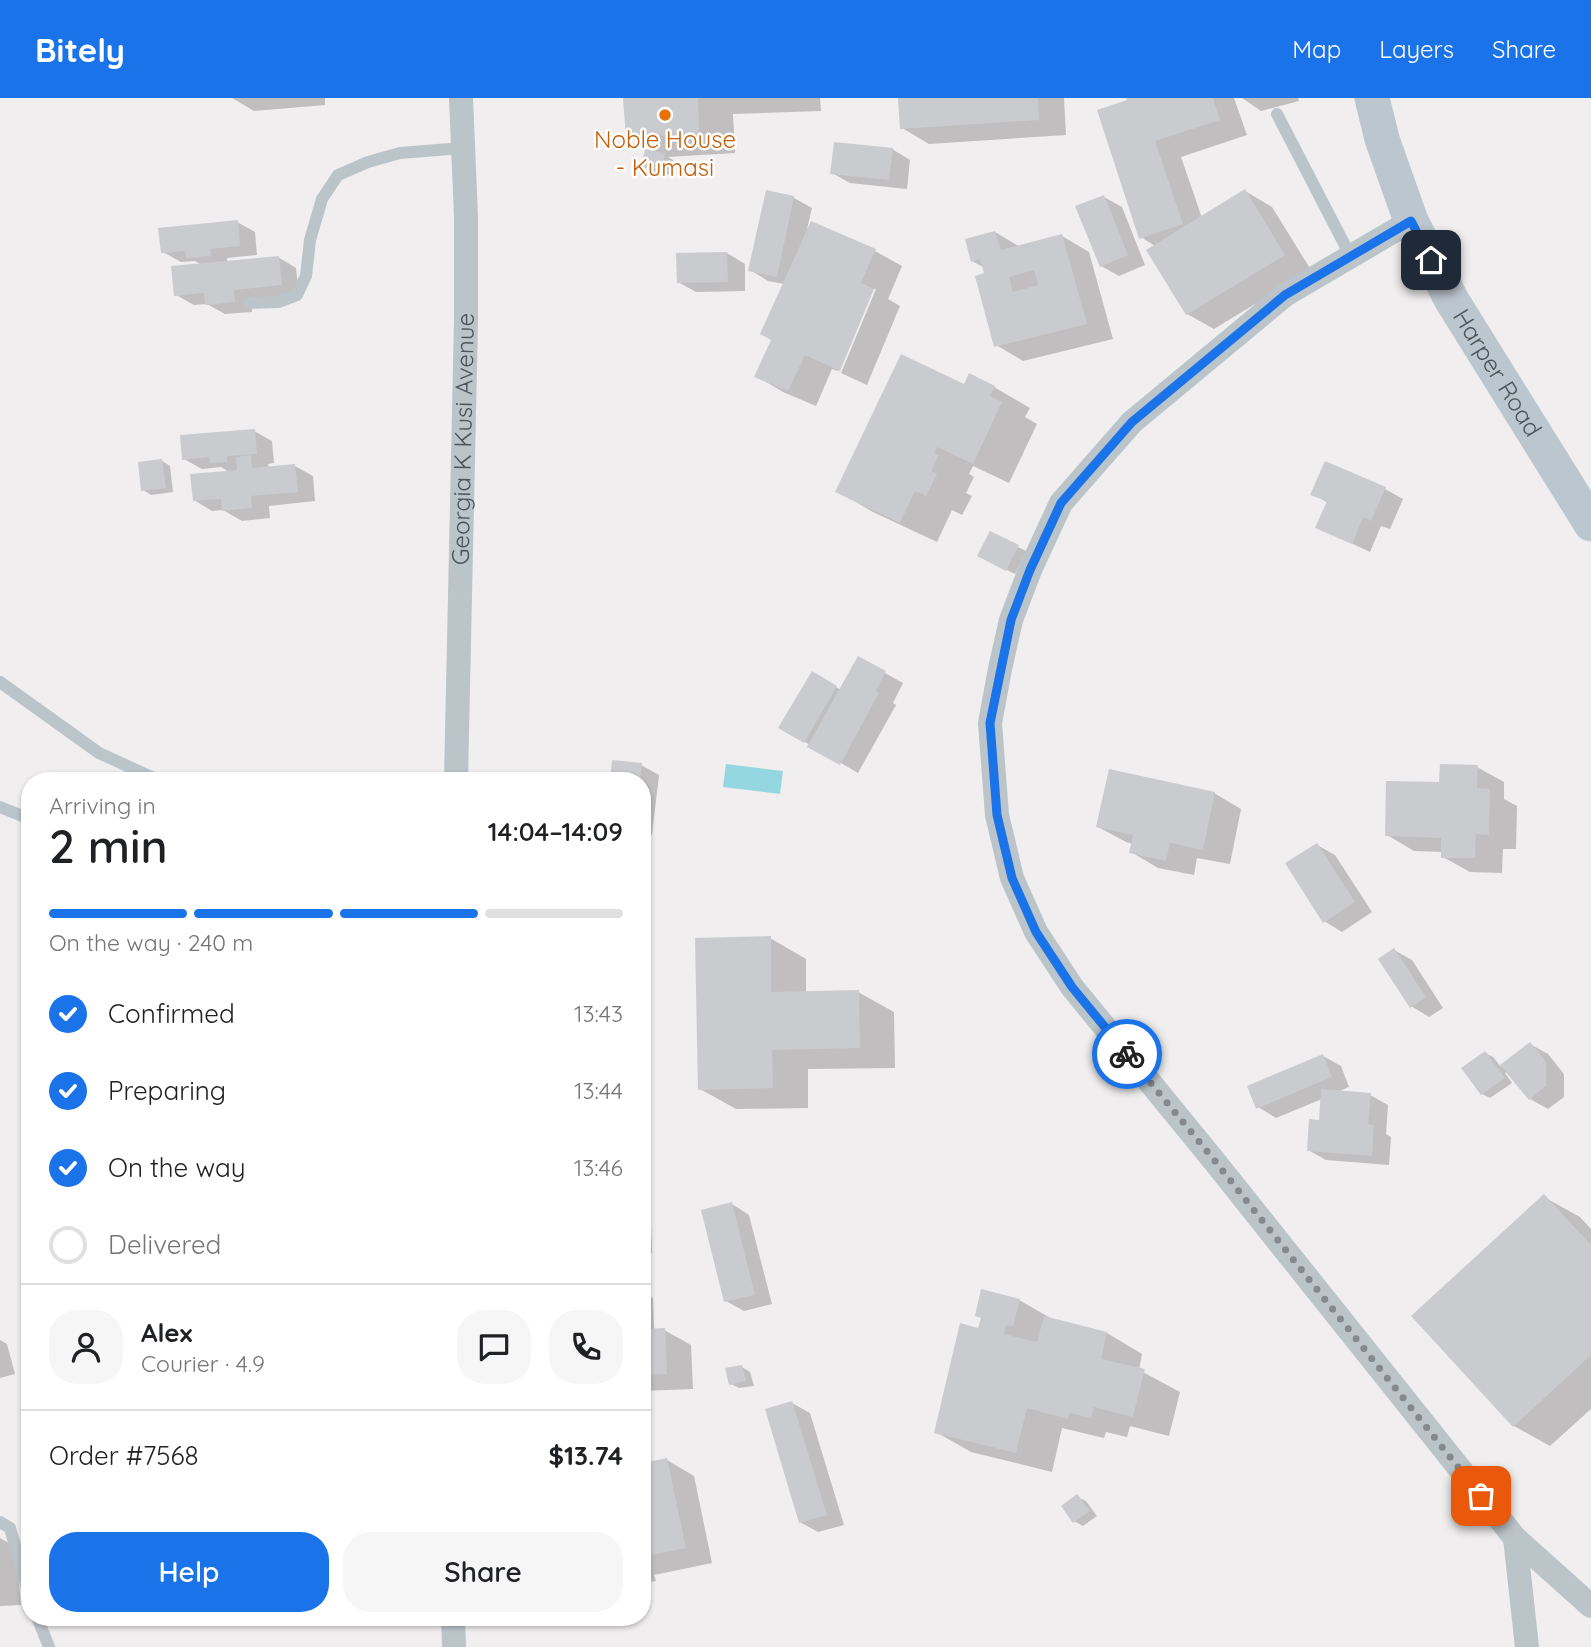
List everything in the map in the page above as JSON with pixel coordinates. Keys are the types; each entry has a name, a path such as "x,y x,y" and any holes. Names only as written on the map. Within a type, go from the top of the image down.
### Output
{"main road":[{"name":"Harper Road","path":"1372,98 1382,139 1411,221 1451,299 1591,524"}],"street":[{"name":"Georgia K Kusi Avenue","path":"456,772 466,320 466,217 461,98"},
{"path":"1411,221 1285,295 1132,422 1061,503 1030,570 1011,620 1000,669 990,723 997,815 1012,878 1036,932 1072,987 1215,1161 1515,1538 1591,1606"},
{"path":"1515,1538 1527,1647"},
{"path":"453,1626 454,1647"}],"lane":[{"path":"1277,114 1351,257"},
{"path":"250,303 278,302 297,295 306,276 310,240 322,199 338,175 368,162 400,153 462,148"},
{"path":"0,682 99,753 141,772"},
{"path":"0,807 21,815"},
{"path":"0,1522 10,1528 21,1566"},
{"path":"41,1626 49,1647"}],"water":[{"path":"726,764 783,771 780,794 723,787"}],"building":[{"path":"623,98 698,98 699,133 626,138"},
{"path":"898,98 1038,98 1039,120 900,129"},
{"path":"1126,98 1213,98 1220,120 1155,141 1183,224 1139,239 1097,110 1127,100"},
{"path":"834,142 893,148 889,180 830,174"},
{"path":"645,149 665,153 662,171 641,167"},
{"path":"1245,189 1285,255 1186,315 1146,250"},
{"path":"766,190 794,196 777,277 748,271"},
{"path":"1104,195 1128,255 1100,267 1075,206"},
{"path":"238,220 240,246 210,249 211,256 186,258 185,251 161,253 158,228"},
{"path":"811,221 876,249 861,283 874,289 840,371 805,355 788,391 754,377 771,340 760,334"},
{"path":"995,231 1001,250 1062,234 1087,324 994,347 975,276 984,273 980,259 971,262 965,239","holes":["1034,270 1038,285 1013,292 1009,277"]},
{"path":"727,252 728,282 677,283 676,253"},
{"path":"279,256 282,285 234,290 235,302 205,305 204,293 174,296 171,266"},
{"path":"901,354 964,384 969,373 995,386 990,396 1002,402 973,464 937,447 934,453 939,455 931,471 937,474 926,496 915,491 900,523 835,492"},
{"path":"255,429 257,454 227,456 227,462 210,463 209,457 182,460 180,435"},
{"path":"251,455 252,468 295,464 298,492 251,496 252,508 222,511 221,499 193,501 190,474 237,470 236,457"},
{"path":"162,459 166,488 141,491 138,462"},
{"path":"1325,461 1386,487 1371,521 1363,517 1352,544 1315,528 1327,501 1310,495"},
{"path":"990,531 1019,545 1006,571 977,556"},
{"path":"858,656 886,671 876,691 879,693 840,765 807,747"},
{"path":"812,671 837,686 804,743 778,728"},
{"path":"612,760 642,763 641,772 611,772"},
{"path":"1440,764 1478,765 1477,788 1490,789 1489,835 1476,834 1475,858 1441,858 1441,838 1385,836 1386,781 1439,782"},
{"path":"1109,769 1215,792 1203,850 1170,843 1166,861 1129,853 1133,835 1096,827"},
{"path":"1317,843 1355,902 1323,923 1285,863"},
{"path":"771,936 771,992 859,990 860,1048 772,1050 773,1088 698,1090 695,938"},
{"path":"1394,948 1426,997 1410,1008 1378,959"},
{"path":"1530,1042 1546,1062 1546,1086 1529,1100 1500,1065"},
{"path":"1485,1051 1505,1078 1481,1095 1461,1068"},
{"path":"1323,1054 1332,1077 1256,1109 1247,1086"},
{"path":"1321,1089 1371,1093 1368,1124 1374,1125 1372,1156 1307,1151 1309,1119 1319,1120"},
{"path":"1544,1194 1591,1245 1591,1355 1513,1427 1411,1316"},
{"path":"732,1202 755,1295 724,1302 701,1210"},
{"path":"981,1289 1020,1299 1013,1326 1006,1325 1004,1334 1037,1342 1044,1316 1107,1332 1101,1359 1145,1369 1133,1417 1094,1407 1091,1418 1070,1413 1068,1419 1027,1408 1016,1453 934,1433 960,1323 978,1328 981,1318 975,1316"},
{"path":"665,1328 667,1374 651,1375 651,1329"},
{"path":"742,1365 746,1381 729,1385 725,1368"},
{"path":"792,1401 827,1515 799,1523 765,1409"},
{"path":"667,1458 686,1548 651,1555 651,1461"},
{"path":"1077,1494 1090,1511 1073,1523 1061,1506"}],"way so far":[{"path":"1127,1054 1481,1496"}],"place":[{"name":"Noble House - Kumasi","path":"665,115"}],"route":[{"path":"1127,1054 1072,987 1036,932 1012,878 997,815 990,723 1011,620 1030,570 1061,503 1132,422 1285,295 1411,221 1431,260"}]}
